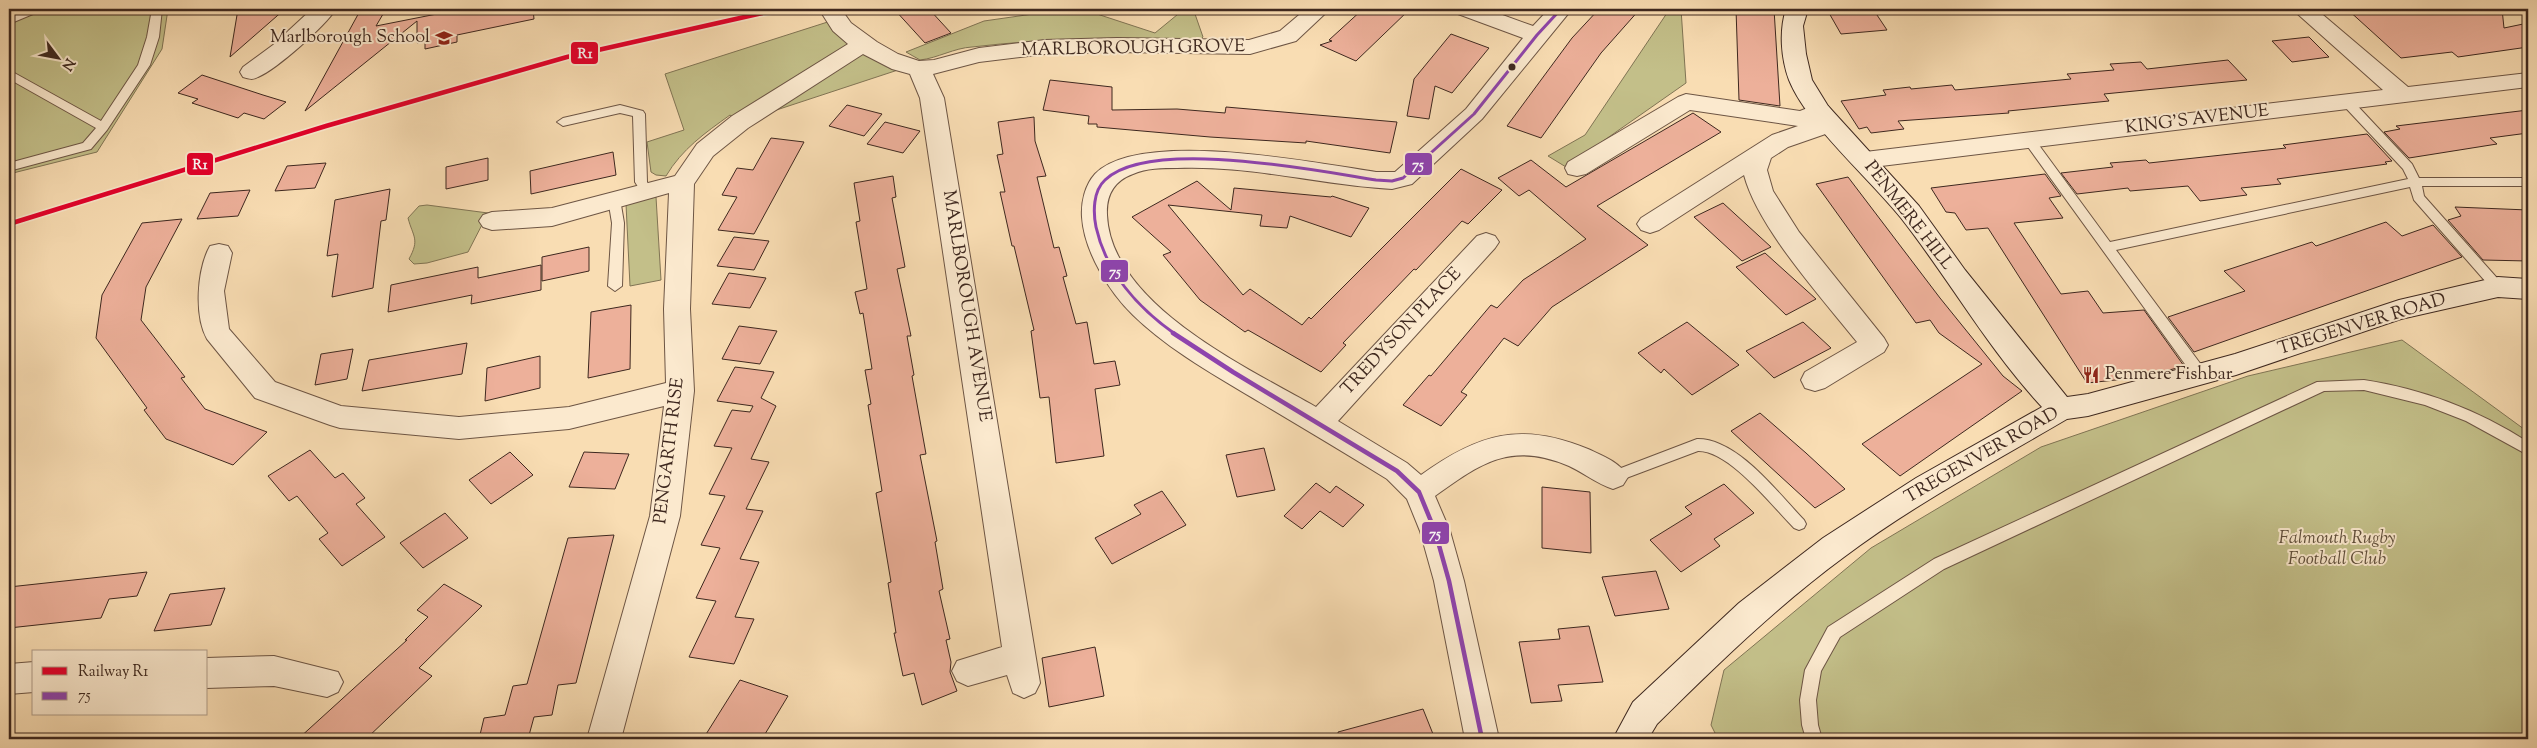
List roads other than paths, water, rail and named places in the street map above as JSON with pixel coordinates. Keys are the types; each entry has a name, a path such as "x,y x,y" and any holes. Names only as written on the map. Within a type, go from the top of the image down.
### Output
{"street":[{"path":"250,72 281,50 325,9"},
{"path":"830,9 842,28 892,61 907,67 919,68"},
{"name":"MARLBOROUGH GROVE","path":"919,68 934,67 979,55 1045,47 1117,45 1243,47 1275,41 1288,36 1319,9"},
{"path":"1466,9 1537,35"},
{"path":"1482,739 1448,580 1435,531 1419,492 1397,471 1230,372 1149,315 1136,301 1108,258 1096,224 1094,205 1105,179 1123,168 1167,159 1226,161 1376,180 1392,181 1404,178 1474,114 1537,35 1561,9"},
{"name":"PENMERE HILL","path":"1797,9 1792,26 1795,54 1801,80 1825,118 1910,212 1956,277 2044,391 2061,409"},
{"path":"2303,9 2403,95"},
{"name":"PENGARTH RISE","path":"604,739 665,516 680,391 677,309 682,184 691,168 705,150 740,122 865,43"},
{"name":"MARLBOROUGH AVENUE","path":"919,68 932,98 1022,670 968,671"},
{"name":"KING'S AVENUE","path":"1865,160 2528,80"},
{"path":"1577,168 1686,102 1803,119 1825,118"},
{"path":"1650,224 1780,141 1825,118"},
{"path":"1761,153 1755,170 1761,192 1790,238 1874,345 1815,380"},
{"path":"492,221 552,217 646,190 671,184 682,184"},
{"name":"TREDYSON PLACE","path":"1318,423 1486,242"},
{"path":"219,253 211,291 216,332 265,390 340,417 459,428 569,418 680,391"},
{"name":"TREGENVER ROAD","path":"1630,739 1645,713 1750,613 1834,547 1926,487 2061,409 2088,405 2200,374 2399,310 2498,287 2528,289"},
{"path":"1419,492 1488,449 1506,446 1549,448 1571,453 1592,462 1613,477"},
{"path":"208,672 274,671 326,682"},
{"path":"9,679 32,677"}],"lane":[{"path":"9,21 40,9"},
{"path":"9,167 87,146 103,127 144,65 153,37 157,9"},
{"path":"9,74 103,127"},
{"path":"2347,102 2408,166 2415,182 2418,197 2498,287"},
{"path":"563,122 620,109 639,114 641,182 646,190"},
{"path":"2029,140 2200,374"},
{"path":"2107,247 2415,182 2528,182"},
{"path":"614,199 618,223 615,286"},
{"path":"1814,739 1810,725 1808,700 1813,670 1834,632 1939,564 2322,386 2363,385 2404,394 2464,414 2528,449"},
{"path":"1613,477 1697,445 1709,444 1720,450 1741,468 1799,524"}],"rail line":[{"name":"R1","path":"9,224 326,126 567,57 780,9"}],"place":[{"name":"Marlborough School","path":"444,38"},
{"name":"Penmere Fishbar","path":"2091,375"}],"park label":[{"name":"Falmouth Rugby Football Club","path":"2337,549"}]}
